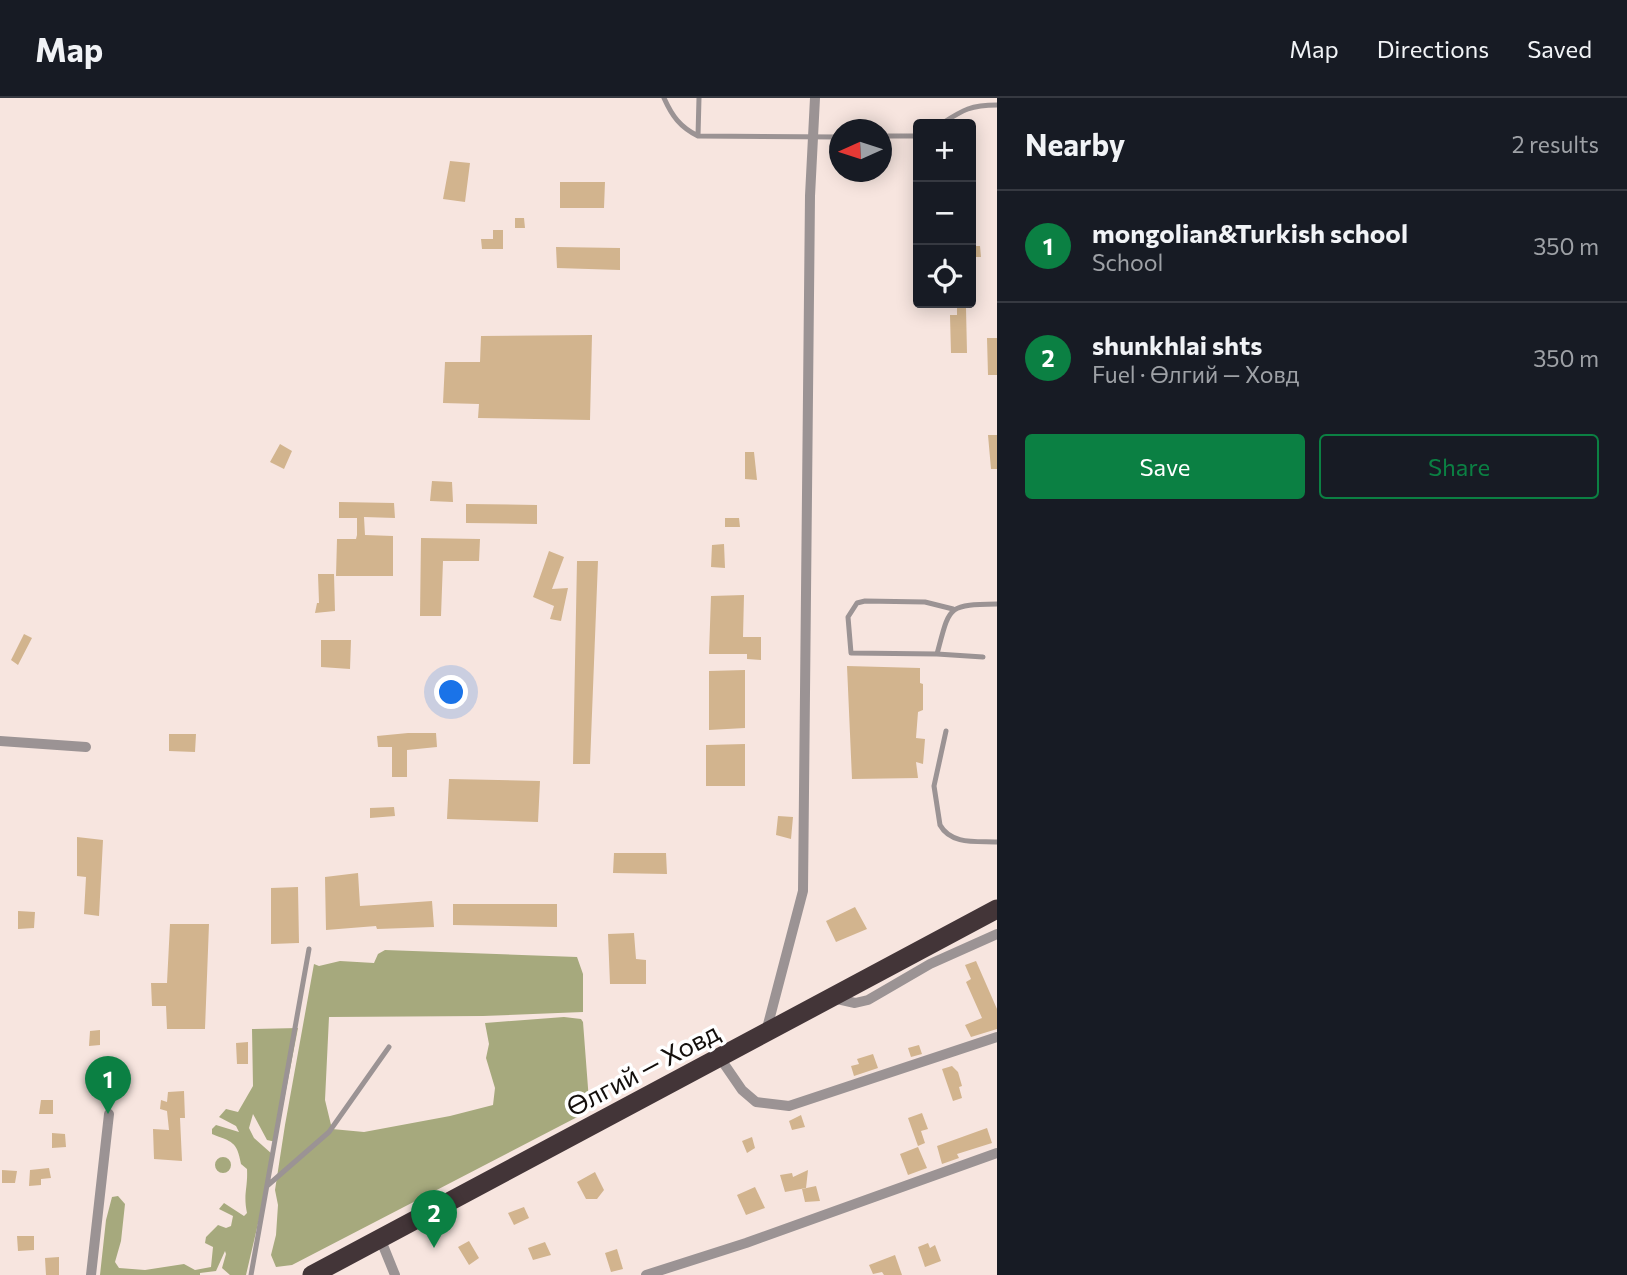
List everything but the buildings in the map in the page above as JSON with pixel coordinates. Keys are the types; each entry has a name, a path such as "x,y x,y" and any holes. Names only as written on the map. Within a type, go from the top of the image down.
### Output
{"highway":[{"name":"Өлгий — Ховд","path":"312,1275 997,909"}],"street":[{"path":"765,1035 803,891 810,196 815,98"},
{"path":"0,741 86,747"},
{"path":"833,998 855,1003 868,1000 930,964 997,934"},
{"path":"720,1058 742,1090 756,1102 789,1106 997,1037"},
{"path":"91,1275 108,1114"},
{"path":"646,1275 660,1273 997,1153"},
{"path":"380,1238 395,1275"}],"lane":[{"path":"664,98 672,115 685,129 698,136 829,137"},
{"path":"698,136 699,98"},
{"path":"949,119 967,107 997,105"},
{"path":"892,136 913,136"},
{"path":"983,657 851,653 848,617 857,603 865,601 925,602 953,609 962,605 997,604"},
{"path":"937,654 945,625 953,609"},
{"path":"946,731 934,786 934,801 940,825 943,831 954,839 997,842"},
{"path":"251,1275 309,949"},
{"path":"267,1186 329,1132 389,1047"}],"green space":[{"path":"385,950 577,957 583,974 583,1012 329,1017 325,1100 332,1129 364,1132 493,1105 495,1088 486,1058 489,1044 485,1023 564,1017 581,1019 583,1022 589,1101 585,1113 292,1265 276,1267 271,1255 276,1235 278,1205 275,1190 314,964 319,966 340,961 374,963 378,954"},
{"path":"298,1028 276,1142 267,1140 253,1114 249,1128 254,1138 272,1154 272,1164 246,1275 230,1275 222,1268 225,1251 216,1271 200,1275 100,1275 106,1220 112,1197 118,1196 125,1204 121,1241 115,1262 119,1268 145,1270 184,1264 195,1270 211,1267 213,1247 205,1243 206,1237 218,1225 226,1228 231,1226 233,1216 219,1209 224,1203 244,1216 247,1213 247,1169 241,1164 235,1147 229,1141 212,1134 212,1129 216,1125 239,1132 236,1126 219,1117 226,1109 238,1112 253,1086 252,1029"},
{"path":"220,1157 226,1157 231,1165 229,1171 220,1173 215,1168 215,1162"}],"place":[{"name":"mongolian&Turkish school","path":"108,1114"},
{"name":"shunkhlai shts","path":"434,1248"}]}
